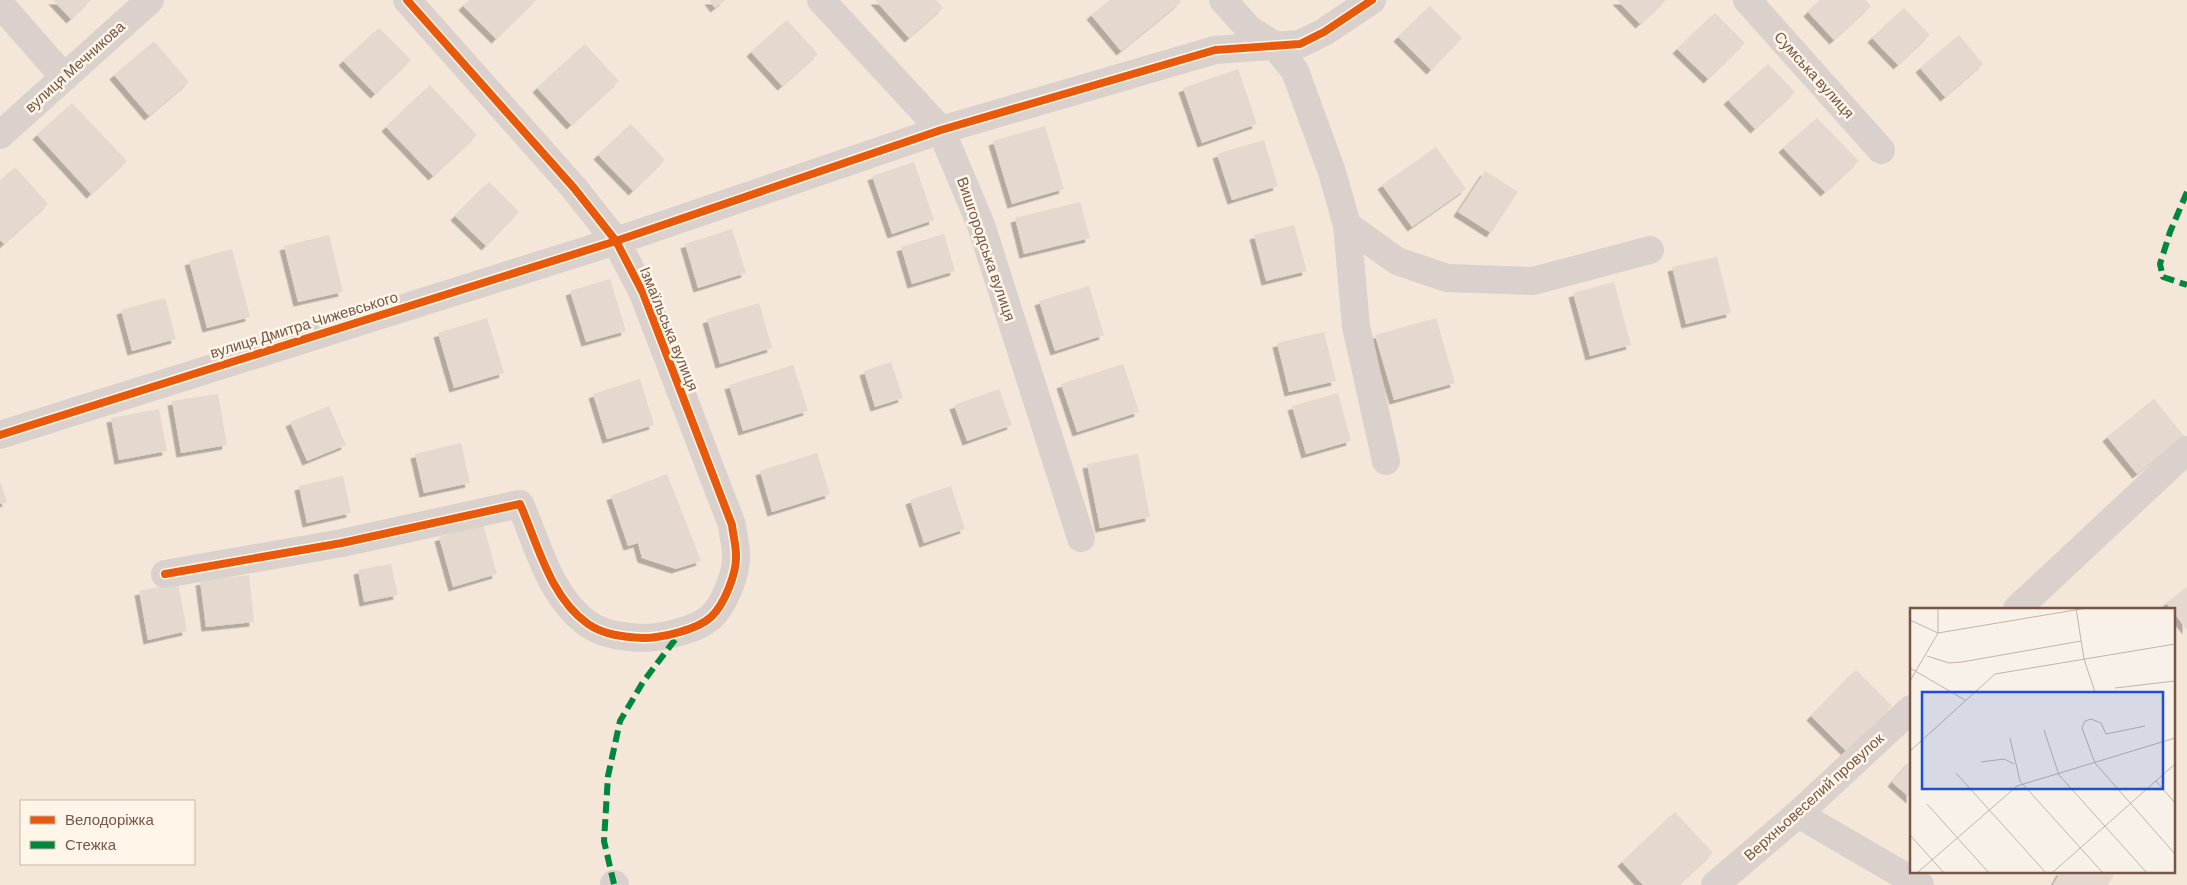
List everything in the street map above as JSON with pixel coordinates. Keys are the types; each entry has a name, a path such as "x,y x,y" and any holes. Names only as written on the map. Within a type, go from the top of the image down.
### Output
{"street":[{"name":"вулиця Мечникова","path":"0,135 150,0"},
{"name":"Ізмаїльська вулиця","path":"165,574 342,543 520,504 555,585 566,605 590,625 618,637 649,638 680,633 710,618 729,590 736,556 732,525 642,293 616,241 574,188 406,0"},
{"name":"Вишгородська вулиця","path":"821,0 942,130 981,225 1081,538"},
{"path":"1223,0 1249,29 1274,45 1294,72 1332,172 1347,225 1356,326 1386,461"},
{"name":"вулиця Дмитра Чижевського","path":"0,435 616,241 942,130 1216,50 1300,44 1324,32 1372,0"},
{"name":"Сумська вулиця","path":"1747,0 1881,150"},
{"path":"0,4 64,77"},
{"path":"1347,225 1397,261 1447,278 1533,281 1650,250"},
{"path":"2018,608 2187,450"},
{"name":"Верхньовеселий провулок","path":"1715,885 1798,814 1910,709"},
{"path":"1798,814 1920,885"}],"shaded area":[{"path":"0,0 2187,0 2187,885 0,885"}],"building":[{"path":"53,0 91,0 71,19"},
{"path":"469,0 536,0 496,39 463,6"},
{"path":"709,0 725,0 715,8"},
{"path":"875,0 936,0 943,8 909,38"},
{"path":"1110,0 1179,0 1181,2 1121,51 1091,15"},
{"path":"1617,0 1666,0 1640,24"},
{"path":"1820,0 1865,0 1871,6 1834,40 1808,12"},
{"path":"1430,6 1462,38 1431,70 1398,37"},
{"path":"1904,8 1930,35 1898,65 1872,38"},
{"path":"1715,13 1745,43 1708,79 1677,49"},
{"path":"787,20 818,54 782,86 751,52"},
{"path":"379,28 411,60 375,94 343,61"},
{"path":"1959,35 1983,64 1945,97 1920,68"},
{"path":"154,41 189,82 149,116 114,75"},
{"path":"585,44 619,81 571,125 537,88"},
{"path":"1768,64 1795,92 1755,129 1728,100"},
{"path":"1238,69 1257,124 1202,143 1183,88"},
{"path":"430,85 477,135 433,176 386,127"},
{"path":"72,103 127,161 91,194 37,135"},
{"path":"1817,118 1859,161 1825,192 1783,148"},
{"path":"631,124 665,160 633,191 598,155"},
{"path":"1045,126 1064,189 1012,204 993,141"},
{"path":"1264,140 1278,186 1232,200 1217,154"},
{"path":"1436,147 1466,189 1412,227 1382,185"},
{"path":"914,162 934,220 892,234 872,176"},
{"path":"15,167 48,204 4,244 0,240 0,181"},
{"path":"1485,171 1518,192 1491,233 1458,212"},
{"path":"489,182 519,212 486,246 455,216"},
{"path":"1080,202 1090,238 1024,254 1015,218"},
{"path":"1294,225 1307,271 1266,281 1254,235"},
{"path":"732,229 746,273 698,288 685,244"},
{"path":"944,234 955,271 912,284 901,247"},
{"path":"329,235 343,292 298,302 284,246"},
{"path":"232,249 250,317 207,328 189,261"},
{"path":"1717,257 1731,313 1686,324 1672,267"},
{"path":"610,279 626,331 586,342 570,291"},
{"path":"1614,282 1631,345 1590,356 1573,293"},
{"path":"1089,286 1104,335 1055,351 1039,301"},
{"path":"165,298 176,339 132,351 121,310"},
{"path":"759,303 772,348 720,364 707,319"},
{"path":"487,318 504,373 454,388 438,333"},
{"path":"1436,318 1455,383 1394,400 1375,335"},
{"path":"1324,332 1336,381 1289,392 1277,343"},
{"path":"891,362 903,398 875,407 864,371"},
{"path":"1123,364 1139,412 1077,432 1061,384"},
{"path":"793,365 808,411 743,431 729,385"},
{"path":"640,379 654,425 607,439 593,394"},
{"path":"999,389 1012,425 967,441 954,405"},
{"path":"1338,393 1351,441 1306,454 1292,406"},
{"path":"218,394 227,445 181,453 172,401"},
{"path":"2154,399 2184,436 2137,474 2107,437"},
{"path":"329,406 346,445 307,461 290,422"},
{"path":"159,409 167,451 119,460 111,418"},
{"path":"461,443 470,483 424,493 415,454"},
{"path":"817,453 830,494 772,512 760,471"},
{"path":"1138,454 1150,517 1100,528 1087,464"},
{"path":"667,474 701,561 676,569 642,558 638,543 628,546 611,496"},
{"path":"343,476 351,513 307,523 299,486"},
{"path":"0,481 7,502 0,504"},
{"path":"951,486 965,529 924,543 910,500"},
{"path":"483,524 497,574 453,587 439,537"},
{"path":"391,564 398,595 364,602 358,570"},
{"path":"249,575 254,622 206,627 200,581"},
{"path":"178,583 187,631 148,640 139,591"},
{"path":"2187,587 2187,630 2174,613 2174,608 2170,608 2166,603"},
{"path":"1856,670 1892,706 1846,751 1811,716"},
{"path":"1910,761 1910,798 1892,782"},
{"path":"1675,812 1713,853 1678,885 1643,885 1622,862"},
{"path":"2060,872 2115,872 2108,885 2053,885"}],"marked path":[{"path":"2187,192 2170,232 2160,264 2163,277 2187,285"},
{"path":"614,884 604,841 608,776 620,721 643,682 680,633"}],"cycle path":[{"path":"165,574 342,543 520,504 546,569 564,600 588,624 601,631 621,636 643,638 669,635 697,626 705,622 716,612 729,588 736,562 736,548 732,525 643,293 616,241 574,188 407,0"},
{"path":"0,435 616,241 941,130 1215,50 1300,44 1324,32 1372,0"}]}
